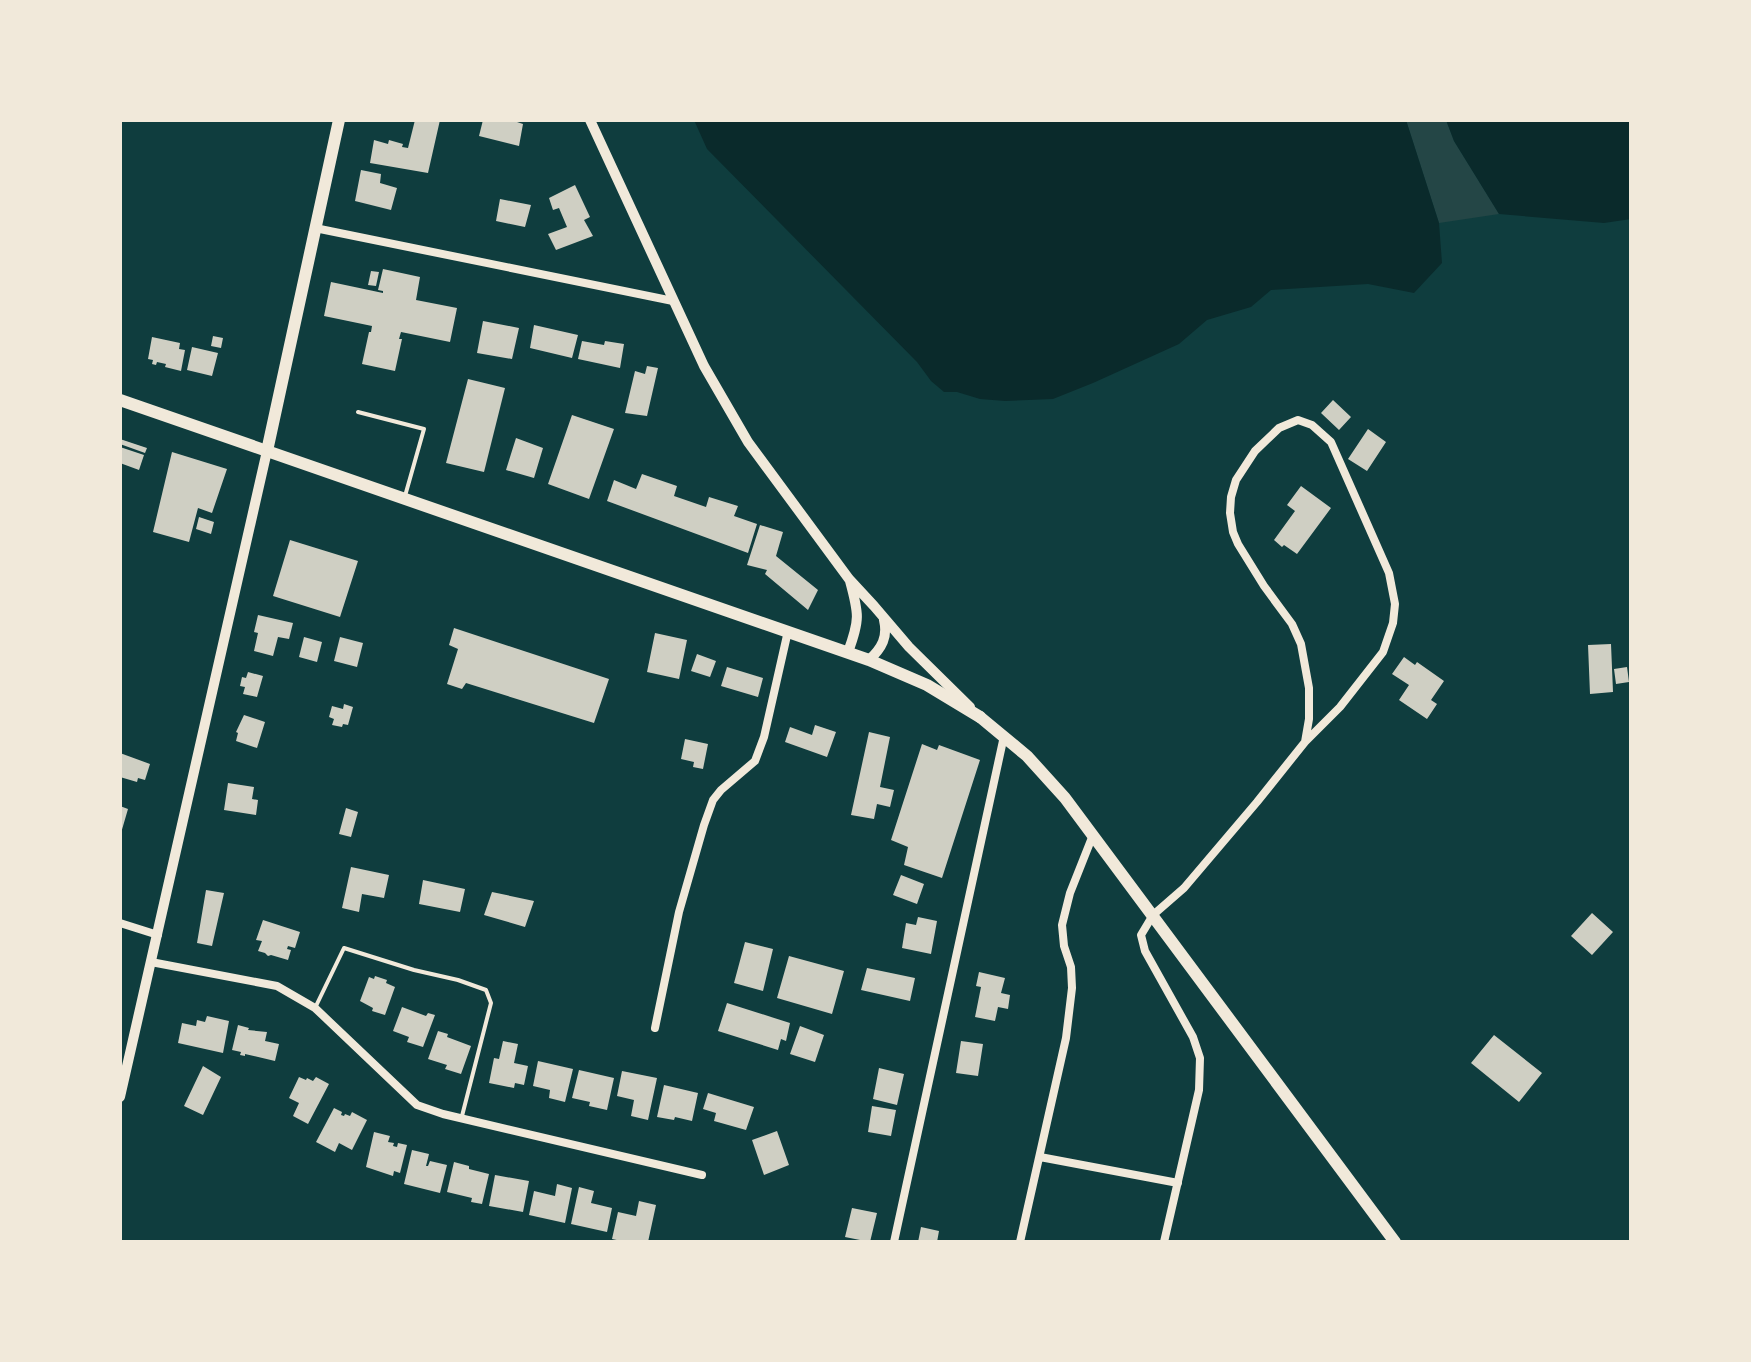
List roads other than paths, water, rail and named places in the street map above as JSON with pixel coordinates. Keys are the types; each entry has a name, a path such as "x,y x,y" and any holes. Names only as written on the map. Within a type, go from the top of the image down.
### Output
{"main road":[{"path":"267,451 339,120"},
{"path":"120,400 848,652 927,685 980,717 1004,736 1065,798 1395,1242"}],"street":[{"path":"590,120 704,366 748,442 849,579 909,647 980,717"},
{"path":"315,228 673,301"},
{"path":"1164,1242 1199,1090 1200,1058 1193,1037 1145,951 1141,935 1153,915 1184,888 1305,742 1340,707 1383,652 1393,623 1395,604 1389,573 1331,442 1312,425 1298,420 1279,428 1248,460 1236,480 1230,513 1238,544 1292,624 1301,644 1309,688 1305,742"},
{"path":"120,1097 267,451"},
{"path":"848,652 858,625 849,579"},
{"path":"869,660 882,648 887,630 874,606"},
{"path":"655,1028 679,912 704,825 713,800 755,761 764,737 788,631"},
{"path":"894,1242 1004,736"},
{"path":"1020,1242 1066,1038 1072,988 1062,925 1070,893 1093,834"},
{"path":"120,923 158,935"},
{"path":"151,962 277,986 315,1008 417,1105 443,1114 702,1175"},
{"path":"1040,1157 1178,1183"}],"lane":[{"path":"358,412 424,429 404,498"},
{"path":"315,1008 344,948 486,990 491,1003 487,1025 461,1118"}]}
